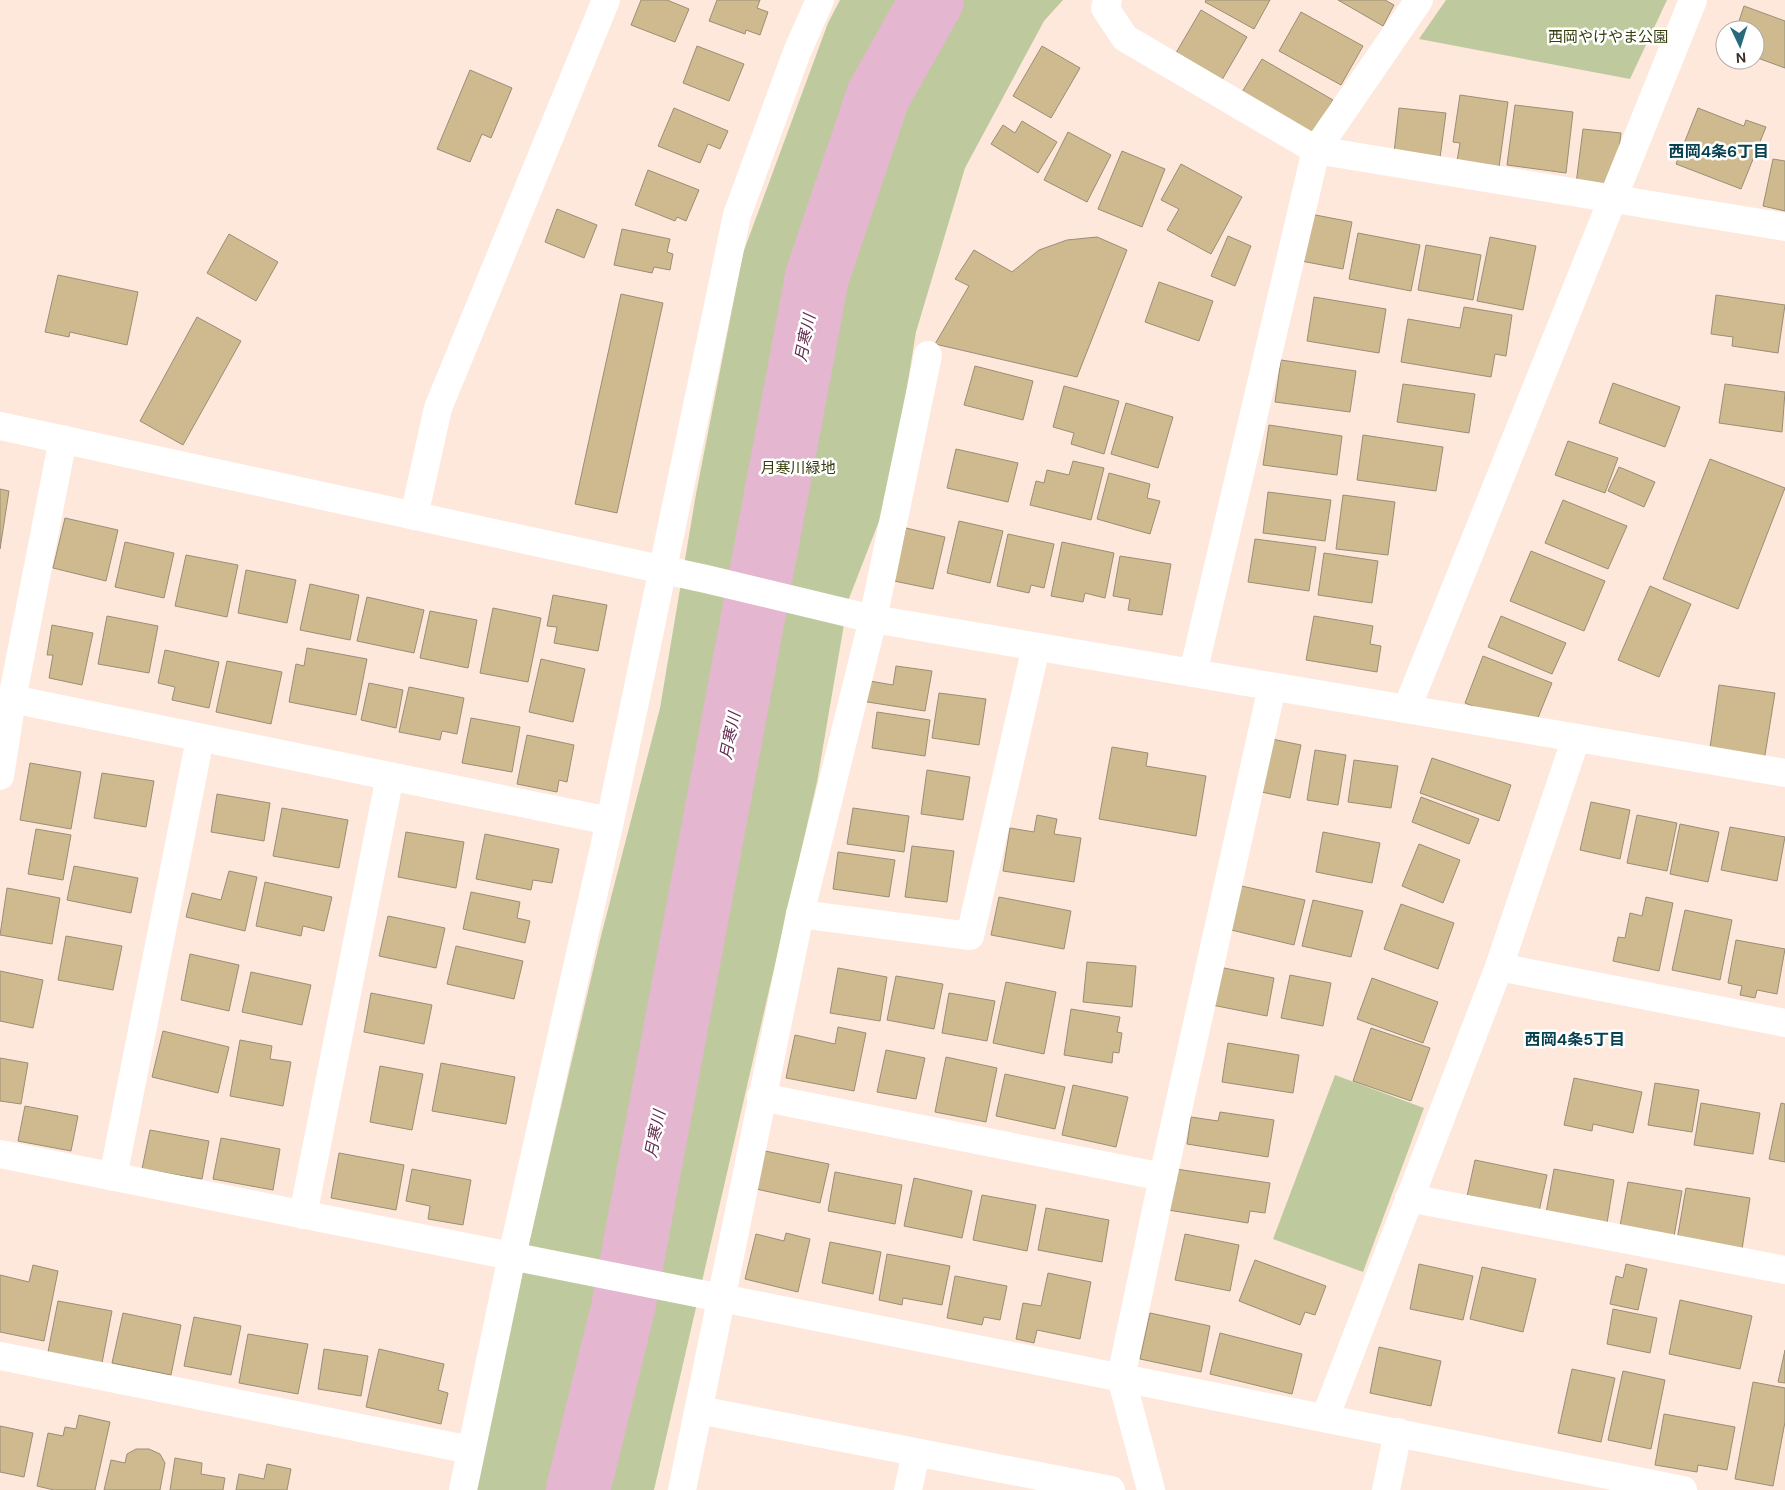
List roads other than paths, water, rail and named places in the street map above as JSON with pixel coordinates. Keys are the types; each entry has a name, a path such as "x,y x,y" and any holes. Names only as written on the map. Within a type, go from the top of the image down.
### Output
{"street":[{"path":"414,516 438,408 606,0"},
{"path":"462,1490 512,1256 610,821 736,215 797,52 820,0"},
{"path":"1108,0 1105,8 1125,38 1316,150 1785,227"},
{"path":"1193,673 1316,150 1418,0"},
{"path":"1407,708 1693,0"},
{"path":"682,1490 800,914 873,619 928,355"},
{"path":"0,426 663,569 873,619 1785,773"},
{"path":"0,776 12,699 63,439"},
{"path":"800,914 970,936 1036,647"},
{"path":"1151,1490 1121,1376 1162,1177 1272,687"},
{"path":"12,699 200,739 610,821"},
{"path":"1325,1418 1499,967 1576,738"},
{"path":"113,1177 200,739"},
{"path":"304,1215 390,776"},
{"path":"1499,967 1785,1023"},
{"path":"761,1097 1162,1177"},
{"path":"0,1154 1121,1376 1683,1490"},
{"path":"1409,1198 1785,1270"},
{"path":"0,1356 471,1450"},
{"path":"699,1410 1111,1490"},
{"path":"1386,1490 1398,1432"},
{"path":"908,1490 916,1453"}],"waterway":[{"name":"月寒川","path":"578,1490 623,1308 817,277 878,96 932,0"}],"district":[{"name":"西岡4条6丁目","path":"1719,151"},
{"name":"西岡4条5丁目","path":"1575,1039"}],"park label":[{"name":"西岡やけやま公園","path":"1608,37"},
{"name":"月寒川緑地","path":"798,468"}]}
